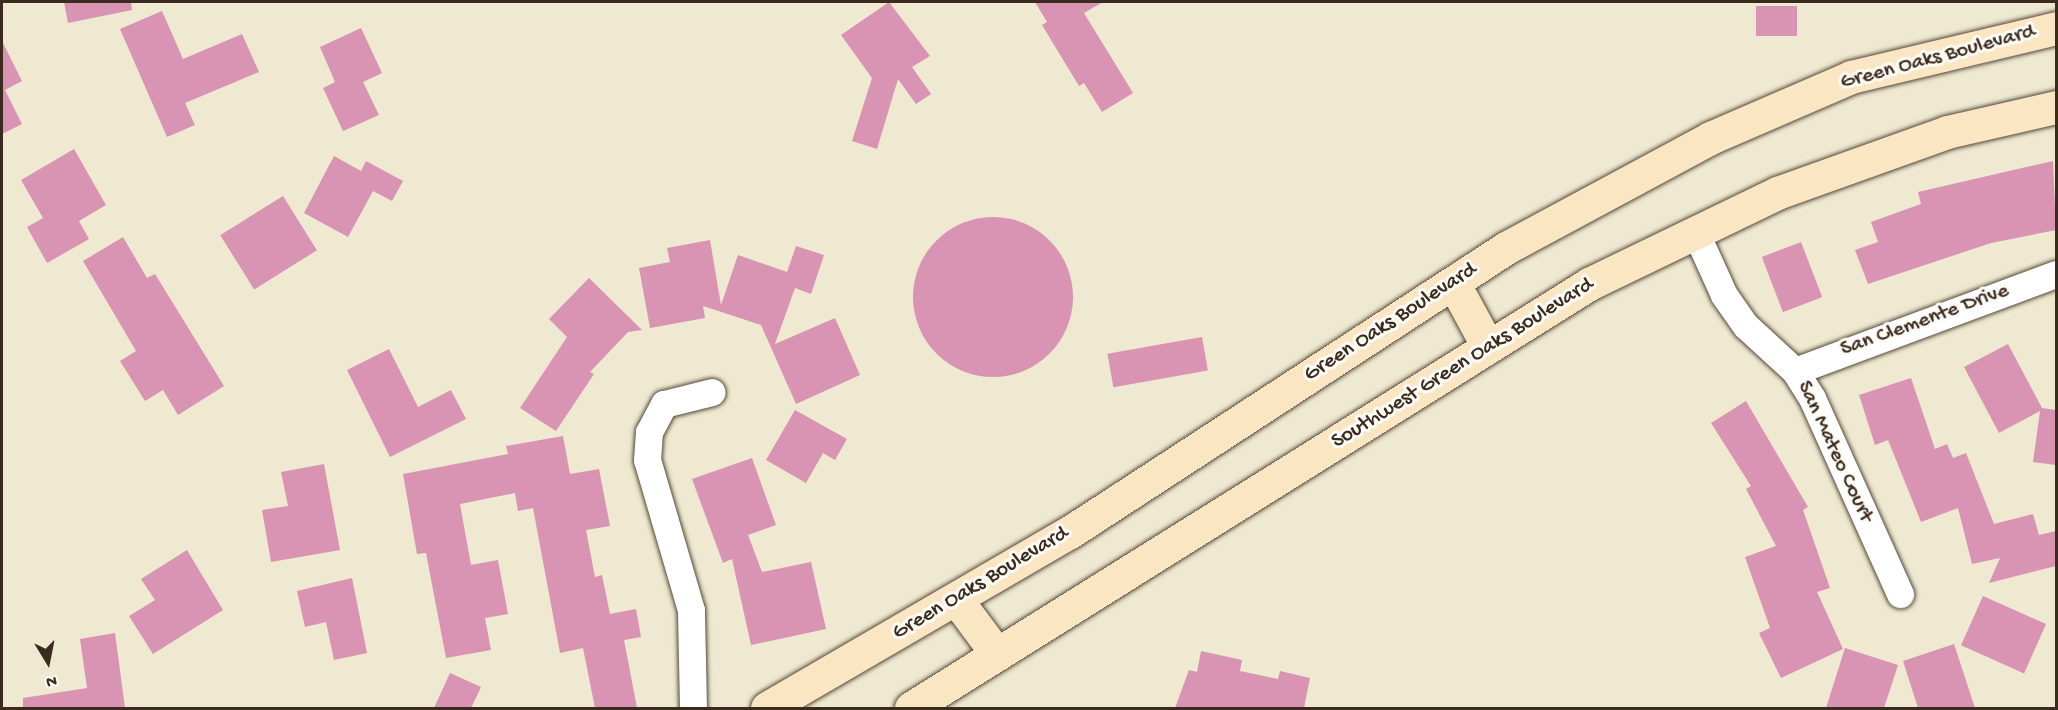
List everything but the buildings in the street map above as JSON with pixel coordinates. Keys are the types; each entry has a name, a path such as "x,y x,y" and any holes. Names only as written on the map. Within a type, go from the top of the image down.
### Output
{"main road":[{"name":"Green Oaks Boulevard","path":"767,708 956,599 1454,284 1506,248 1710,138 1851,77 2056,28"},
{"name":"Southwest Green Oaks Boulevard","path":"911,708 1487,345 1590,284 1695,231 1778,193 1947,132 2056,107"},
{"path":"1454,284 1487,345"},
{"path":"956,599 997,654"}],"street":[{"name":"San Mateo Court","path":"1695,231 1729,303 1795,371 1900,594"},
{"name":"San Clemente Drive","path":"1795,371 2056,274"},
{"path":"693,708 691,610 647,460 648,432 664,404 712,392"}]}
